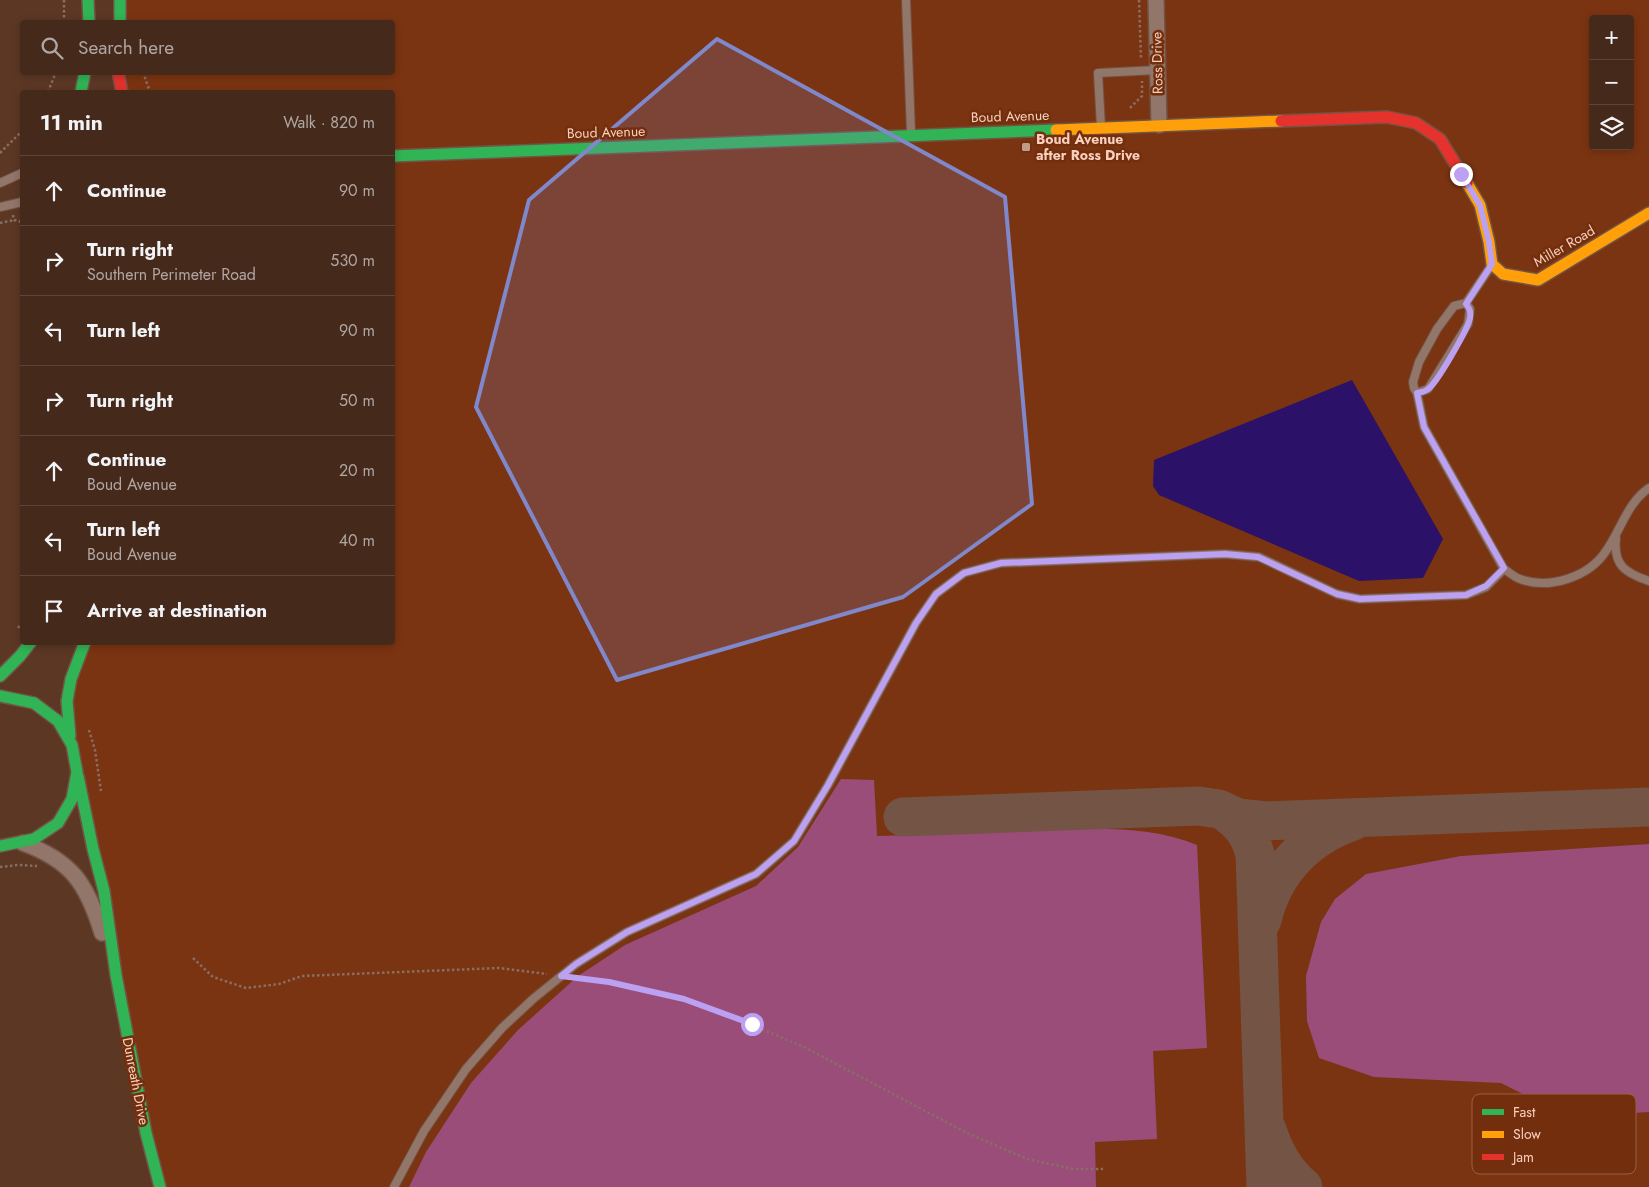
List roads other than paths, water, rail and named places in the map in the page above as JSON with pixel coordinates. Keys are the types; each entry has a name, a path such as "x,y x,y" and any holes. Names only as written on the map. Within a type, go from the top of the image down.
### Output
{"street":[{"path":"88,0 89,20"},
{"path":"120,0 120,20"},
{"name":"Ross Drive","path":"1156,0 1159,126"},
{"path":"81,90 84,75"},
{"path":"119,75 122,90"},
{"name":"Boud Avenue","path":"395,156 1387,117 1416,123 1440,139 1480,205 1492,264"},
{"name":"Miller Road","path":"1492,264 1503,274 1538,280 1649,213"},
{"path":"0,676 29,645"},
{"path":"70,736 67,701 84,645"},
{"path":"0,696 12,696 40,705 62,724 70,736"},
{"name":"Dunreath Drive","path":"70,736 78,762 78,776 93,849 104,890 116,975 146,1133 160,1187"},
{"path":"0,851 47,832 65,813 76,789 78,776"},
{"name":"Dunreath Drive","path":"11,845 52,856 75,874 87,892 116,975"}],"lane":[{"path":"906,0 911,135"},
{"path":"1101,128 1098,73 1157,70"},
{"path":"0,183 20,174"},
{"path":"0,207 20,202"},
{"path":"1492,264 1466,304 1454,306 1433,338 1420,362 1414,388 1417,393 1424,427 1504,568 1518,579 1532,583 1555,583 1572,577 1591,566 1605,553 1633,503 1649,488"},
{"path":"1417,393 1428,389 1468,324 1470,309 1466,304"},
{"path":"1616,536 1614,550 1619,564 1631,573 1649,581"},
{"path":"394,1187 424,1131 466,1069 502,1028 561,976 576,964 627,932 756,874 794,841 833,777 916,623 936,594 964,573 1001,563 1225,554 1258,557 1337,594 1360,599 1466,595 1486,586 1504,568"}],"place":[{"name":"Boud Avenue after Ross Drive","path":"1026,147"}]}
